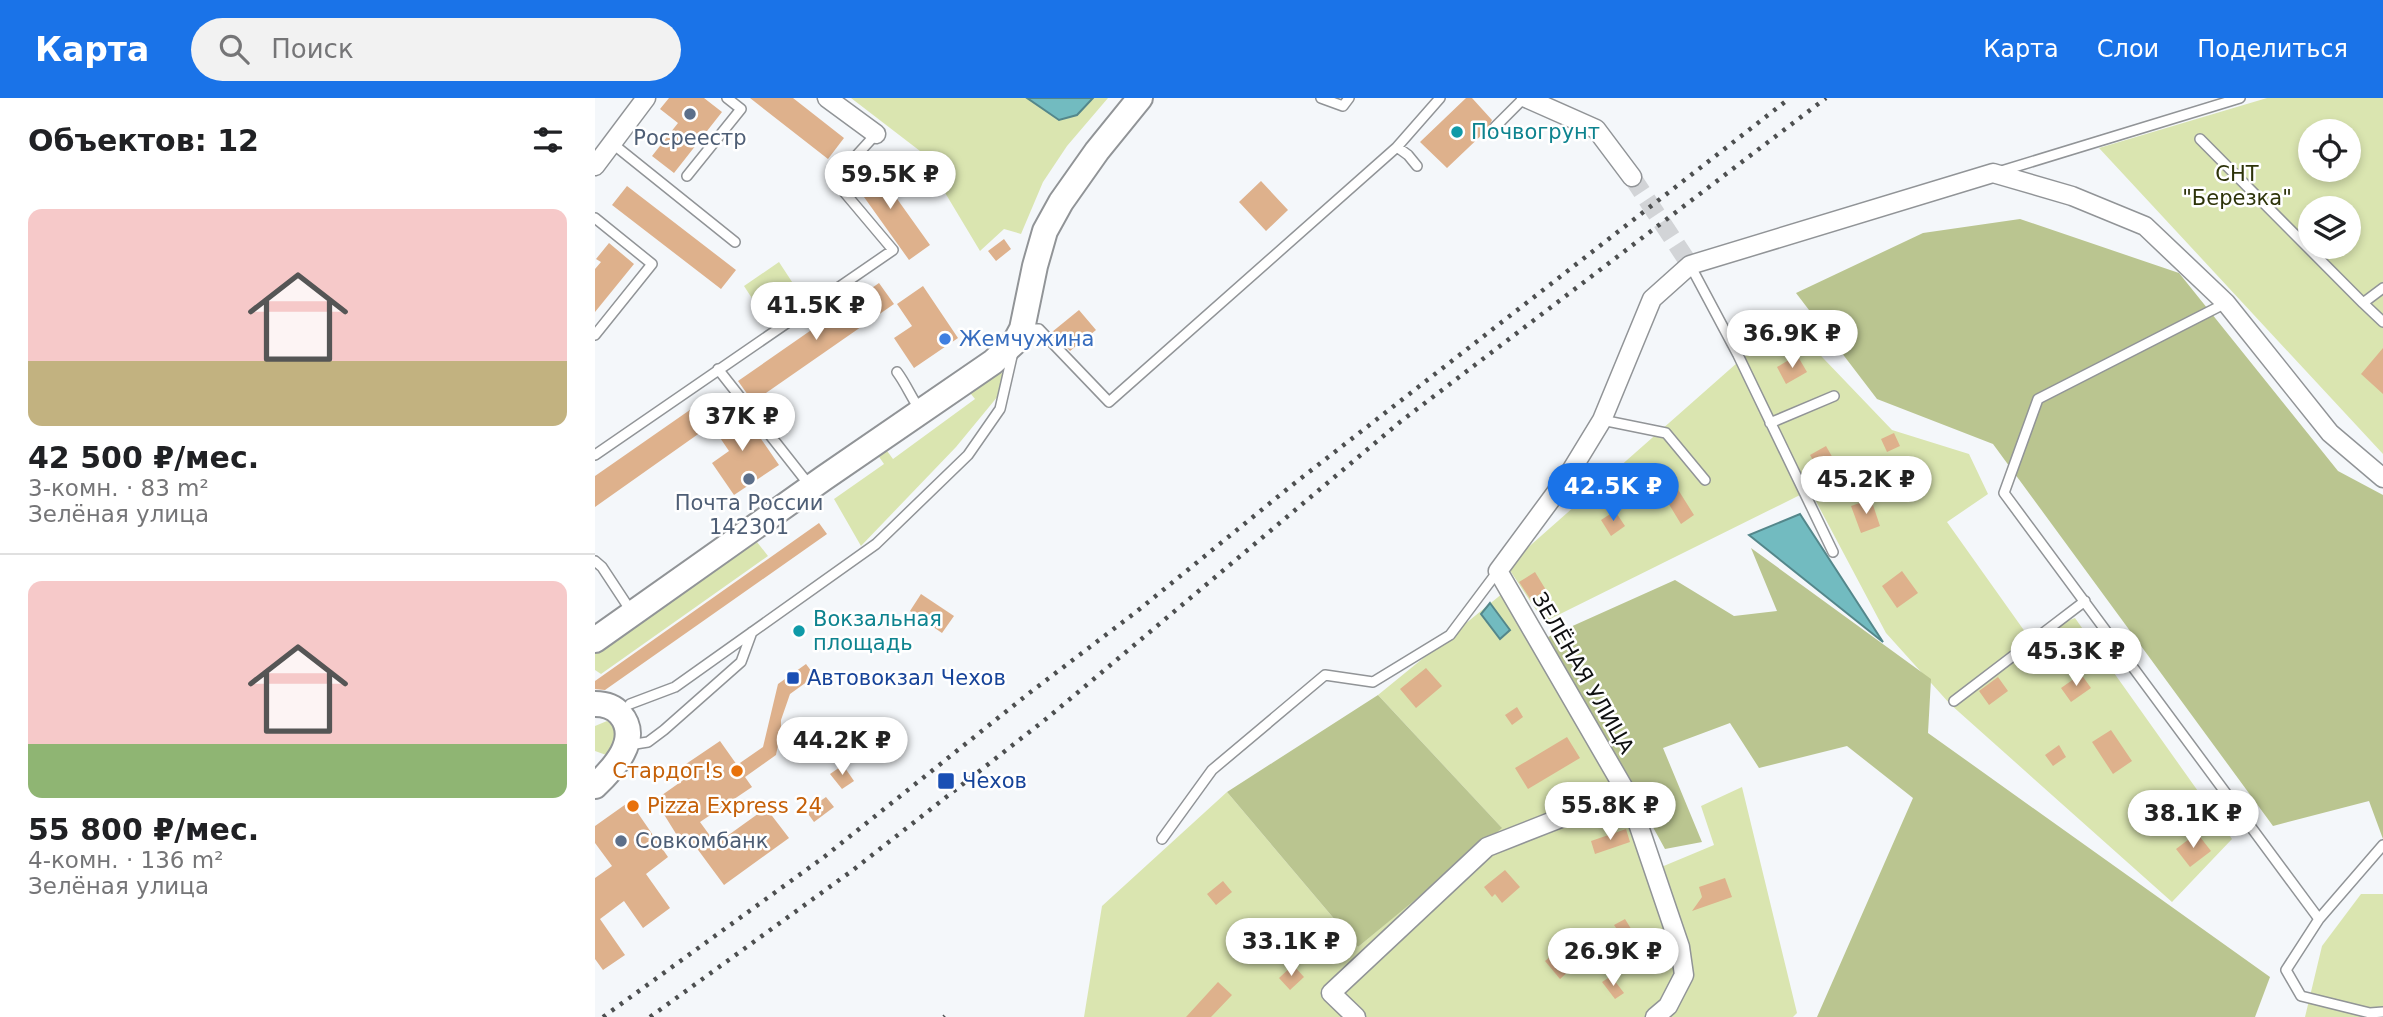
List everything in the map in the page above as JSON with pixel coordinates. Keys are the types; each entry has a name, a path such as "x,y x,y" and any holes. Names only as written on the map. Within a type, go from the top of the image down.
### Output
{"street":[{"path":"595,166 646,98"},
{"path":"827,98 876,134"},
{"path":"595,640 993,362 1018,336 1045,231 1061,202 1097,151 1140,98"},
{"path":"1525,98 1596,129 1632,177"},
{"path":"1497,571 1566,479 1602,420 1652,299 1690,265 1993,173 2071,195 2145,226 2226,303 2330,433 2383,478"},
{"name":"ЗЕЛЁНАЯ УЛИЦА","path":"1497,571 1629,797 1680,947 1684,975 1668,1006 1655,1017"},
{"path":"595,704 624,708 629,732 625,750 595,786"},
{"path":"595,766 612,762 625,750"},
{"path":"1356,1017 1332,993 1487,847 1576,812 1629,797"}],"lane":[{"path":"687,176 741,109 727,98"},
{"path":"1321,98 1343,106 1349,98"},
{"path":"624,708 675,687 876,544 968,455 1000,409 1018,336 1039,330 1109,402 1397,147 1440,98"},
{"path":"1495,127 1525,98"},
{"path":"1993,173 2240,98"},
{"path":"595,454 893,250 834,180 876,134"},
{"path":"2200,139 2383,322"},
{"path":"613,144 735,242"},
{"path":"1397,147 1417,166"},
{"path":"595,218 652,264 595,335"},
{"path":"1690,265 1833,552"},
{"path":"2363,303 2383,288"},
{"path":"2226,303 2038,399 2004,493 2319,919"},
{"path":"718,369 811,487"},
{"path":"897,372 921,411"},
{"path":"1770,423 1834,396"},
{"path":"1602,420 1666,433 1705,480"},
{"path":"595,561 602,567 632,613"},
{"path":"1162,839 1212,770 1325,675 1373,682 1450,635 1497,571"},
{"path":"1954,701 2085,601"},
{"path":"625,750 647,742 664,730 741,662 752,632"},
{"path":"2383,845 2319,919 2286,970 2301,996 2370,1013 2383,1012"}],"green space":[{"path":"851,98 1108,98 1067,146 1043,182 1021,234 1004,229 980,251 920,151"},
{"name":"СНТ \"Березка\"","path":"2267,98 2383,98 2383,454 2099,148"},
{"path":"2020,219 2179,273 2338,471 2383,495 2383,839 2369,801 2273,826 1993,444 1877,399 1796,293 1923,233"},
{"path":"779,262 796,288 761,312 744,286"},
{"path":"1801,335 1892,430 1969,454 1988,494 1947,522 2028,636 2075,618 2232,839 2172,902 1950,704 1886,633 1810,490 1544,622 1507,566 1746,355"},
{"path":"1001,372 1006,380 1003,390 956,447 861,546 834,499 884,464 871,445 879,440 893,459 975,399 967,389"},
{"path":"757,542 768,556 601,674 595,670 595,651"},
{"path":"1751,548 1931,679 1928,733 2270,977 2255,1017 1817,1017 1913,798 1847,746 1759,768 1730,723 1663,748 1702,842 1665,849 1548,637 1675,580 1734,616 1777,611"},
{"path":"1503,593 1626,811 1647,873 1714,845 1701,806 1742,787 1797,1013 1793,1017 1084,1017 1102,906 1227,792 1358,947 1501,827 1378,695"},
{"path":"1378,695 1502,828 1358,947 1227,792"},
{"path":"607,721 621,729 609,756 595,751 595,726"},
{"path":"2361,894 2383,894 2383,1017 2305,1017 2322,946"}],"water":[{"path":"1027,98 1093,98 1077,115 1059,120"},
{"path":"1800,514 1883,642 1749,535"},
{"path":"1490,603 1510,630 1500,639 1481,614"}],"building":[{"path":"669,98 704,98 722,112 674,173 652,156 678,123 660,109"},
{"path":"750,98 793,98 844,138 828,159"},
{"name":"Почвогрунт","path":"1466,98 1472,98 1492,120 1488,129 1447,168 1420,142"},
{"path":"870,161 930,245 909,260 849,176"},
{"path":"1261,181 1288,210 1266,231 1239,202"},
{"path":"627,186 736,270 721,289 612,205"},
{"path":"1004,239 1011,249 996,261 988,251"},
{"path":"609,243 634,264 595,312 595,269 601,262 596,259"},
{"path":"879,283 894,304 753,402 738,381"},
{"path":"923,286 958,338 914,368 894,338 912,326 897,304"},
{"path":"1079,310 1096,330 1070,351 1052,332"},
{"path":"2383,348 2383,394 2361,374"},
{"path":"1797,355 1807,372 1786,384 1777,367"},
{"path":"697,405 711,425 595,507 595,476"},
{"path":"739,407 779,465 734,495 712,463 729,451 712,426"},
{"path":"1894,433 1900,446 1887,452 1881,439"},
{"path":"1826,446 1834,460 1818,469 1810,455"},
{"path":"1672,480 1694,515 1681,524 1659,488"},
{"path":"1871,499 1880,526 1861,533 1851,506"},
{"path":"1615,511 1625,526 1611,536 1601,520"},
{"path":"819,523 827,534 605,690 595,689 595,681"},
{"path":"1902,571 1918,593 1897,608 1882,586"},
{"path":"1535,572 1546,590 1531,600 1519,582"},
{"path":"921,594 954,616 942,633 910,611"},
{"path":"806,664 815,676 790,694 781,720 776,755 745,777 752,787 700,822 716,844 766,808 789,838 724,885 690,839 683,845 655,800 689,776 683,766 720,741 737,765 763,747 778,684"},
{"path":"1426,668 1442,686 1416,708 1400,689"},
{"path":"2081,674 2091,688 2071,702 2061,688"},
{"path":"1998,677 2008,691 1989,705 1979,691"},
{"path":"1517,707 1523,717 1512,725 1505,715"},
{"path":"2111,730 2132,761 2113,774 2092,742"},
{"path":"1567,737 1580,758 1528,789 1515,768"},
{"path":"2059,745 2066,757 2053,766 2045,755"},
{"path":"843,765 854,781 842,789 830,774"},
{"path":"826,797 834,807 814,822 806,811"},
{"path":"626,804 633,806 668,857 646,874 670,908 643,928 624,901 600,919 625,955 603,970 595,959 595,878 612,866 595,843 595,826"},
{"path":"1626,829 1630,842 1595,854 1591,841"},
{"path":"2197,833 2211,851 2190,867 2176,849"},
{"path":"1505,870 1520,887 1502,903 1495,894 1492,897 1484,887"},
{"path":"1725,878 1732,897 1692,911 1702,897 1699,887"},
{"path":"1223,881 1232,892 1216,905 1207,894"},
{"path":"1280,919 1292,932 1283,939 1272,926"},
{"path":"1625,919 1633,932 1623,938 1614,925"},
{"path":"1555,953 1570,970 1560,979 1545,961"},
{"path":"1293,965 1304,977 1290,990 1279,978"},
{"path":"1611,976 1624,993 1615,999 1602,982"},
{"path":"1218,982 1232,995 1211,1017 1186,1017"}],"tunnel":[{"path":"1632,177 1690,265"}],"railway":[{"path":"603,1017 824,857 1028,694 1136,612 1291,486 1790,98"},
{"path":"650,1017 853,870 1046,719 1400,422 1826,98"}],"place":[{"name":"Росреестр","path":"690,114"},
{"name":"Почвогрунт","path":"1457,132"},
{"name":"Жемчужина","path":"945,339"},
{"name":"Почта России 142301","path":"749,479"},
{"name":"Вокзальная площадь","path":"799,631"},
{"name":"Автовокзал Чехов","path":"793,678"},
{"name":"Стардог!s","path":"737,771"},
{"name":"Чехов","path":"946,781"},
{"name":"Pizza Express 24","path":"633,806"},
{"name":"Совкомбанк","path":"621,841"}]}
